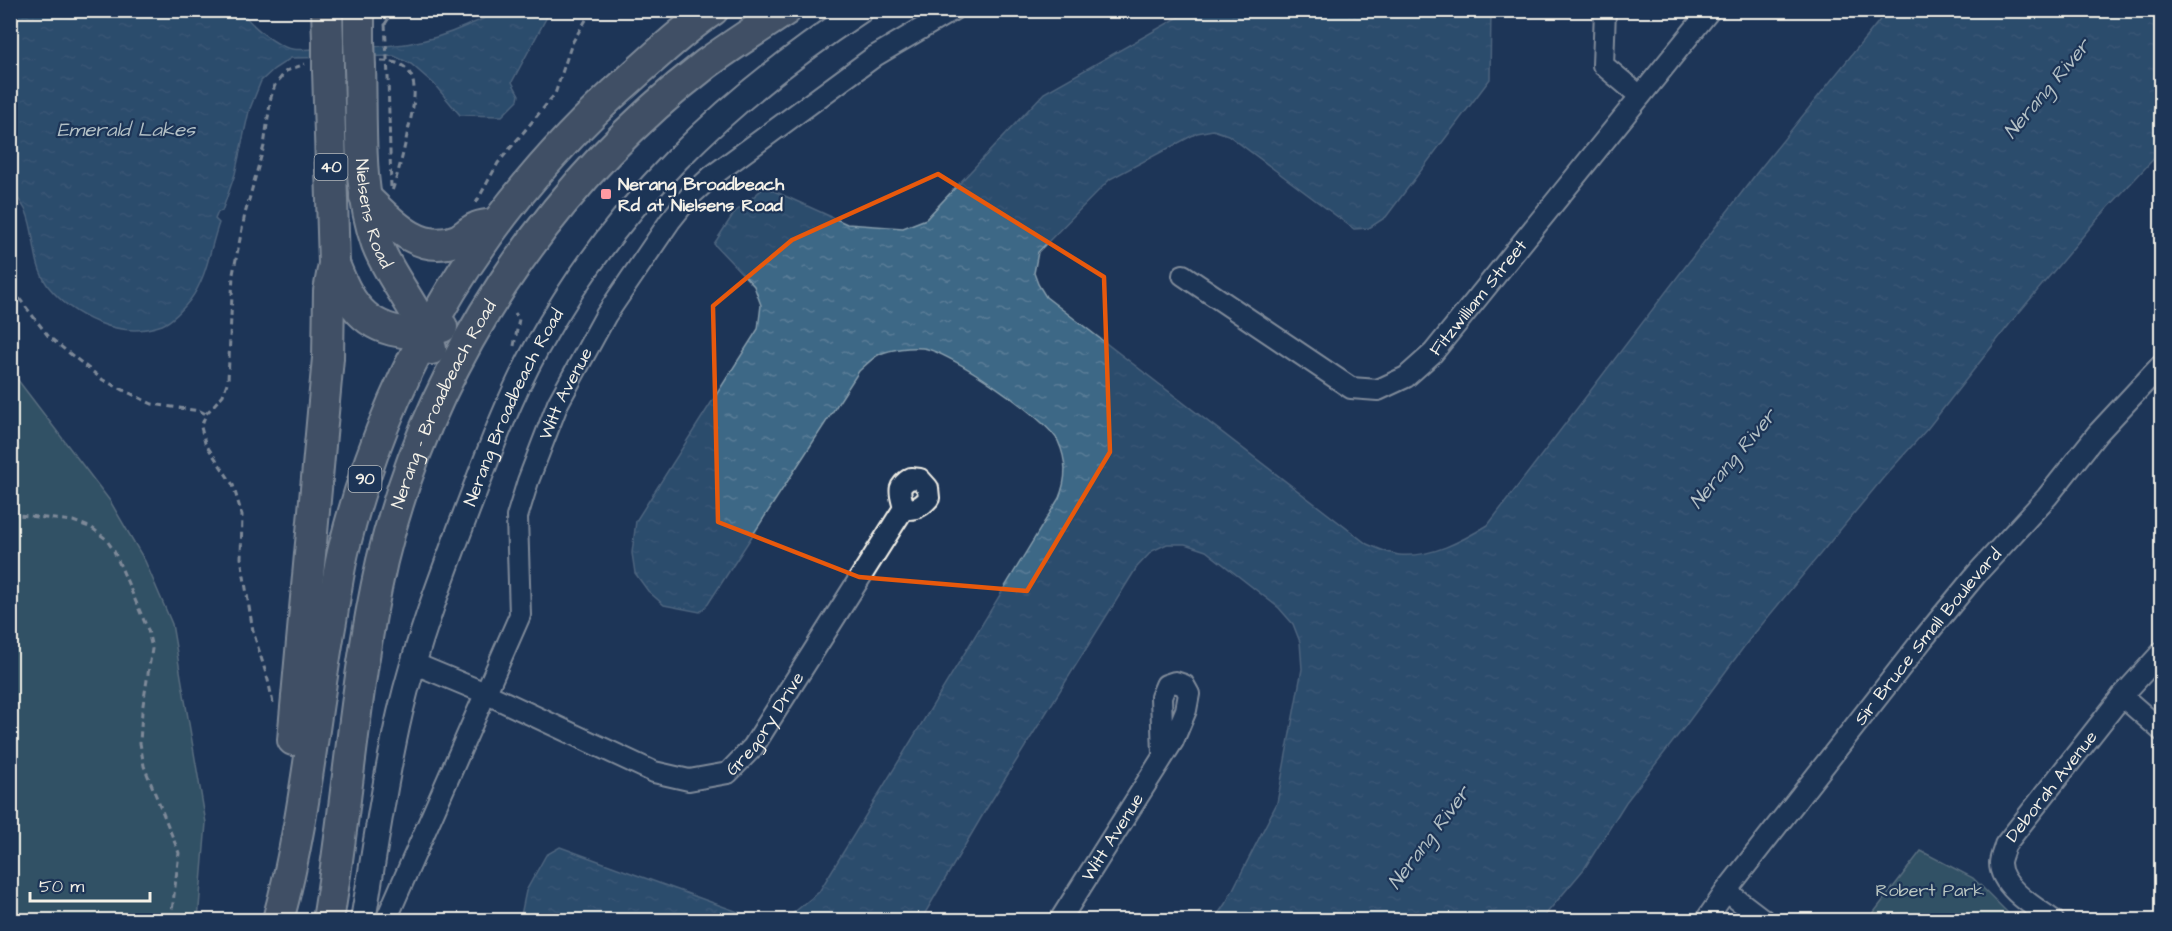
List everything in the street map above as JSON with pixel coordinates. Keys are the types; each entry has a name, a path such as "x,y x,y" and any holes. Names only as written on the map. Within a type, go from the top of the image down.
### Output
{"main road":[{"name":"Nielsens Road","path":"327,10 334,264"},
{"name":"Nielsens Road","path":"358,10 360,54 378,196 378,245 389,271 426,332 435,375 435,405"},
{"name":"90","path":"278,921 300,820 344,550 382,430 426,332 495,224 537,171 580,125 665,47 713,10"},
{"name":"Nerang - Broadbeach Road","path":"328,921 374,601 398,505 435,405 462,351 485,312 535,238 610,149 657,105 705,65 786,10"},
{"path":"378,196 399,230 431,243 444,244 456,241 476,227 495,224"},
{"path":"300,820 288,801 328,358 329,291 334,264"},
{"name":"40","path":"334,264 352,302 372,321 396,331 426,332 444,326 459,317 485,312"}],"street":[{"name":"Nerang Broadbeach Road","path":"363,921 389,765 413,663 445,568 495,436 535,350 584,272 645,193 704,132 777,69 861,10"},
{"name":"Witt Avenue","path":"384,919 520,615 517,517 549,424 569,380 606,315 670,221 690,196 722,168 875,56 953,10"},
{"path":"1605,10 1603,65 1640,96"},
{"name":"Fitzwilliam Street","path":"1183,275 1351,388 1378,390 1406,377 1433,353 1710,10"},
{"name":"Sir Bruce Small Boulevard","path":"1706,921 1726,891 1923,639 1979,571 2047,497 2097,434 2162,364"},
{"name":"Gregory Drive","path":"413,663 485,693 654,771 689,780 728,773 753,747 904,508"},
{"name":"Deborah Avenue","path":"2053,921 2006,882 2000,864 2005,845 2122,696 2162,652"},
{"path":"2122,696 2162,731"},
{"name":"Witt Avenue","path":"1060,921 1163,754"},
{"path":"1726,891 1764,921"}],"path":[{"path":"378,196 388,76 385,24 394,10"},
{"path":"10,280 12,289 49,337 103,380 152,404 200,411 206,414"},
{"path":"513,350 519,322 515,313"},
{"path":"10,514 73,521 92,528 106,539 114,551 148,630 152,649 142,711 140,743 144,766 179,853 171,921"}],"highlighted area":[{"path":"938,174 1104,277 1110,452 1027,591 859,577 718,522 713,306 792,240"}],"green space":[{"path":"11,371 110,501 145,561 172,624 206,823 198,920 11,920"},
{"name":"Robert Park","path":"1921,851 1973,878 2008,913 2002,920 1868,920"}],"water":[{"name":"Nerang River","path":"1191,10 1491,11 1490,79 1386,217 1369,228 1354,229 1228,135 1213,130 1197,133 1110,179 1038,252 1034,273 1046,297 1367,544 1399,555 1423,554 1446,547 1488,525 1759,170 1887,11 2161,11 2161,151 2093,224 2012,321 1928,428 1884,477 1749,640 1626,802 1584,869 1541,920 1214,920 1227,901 1277,803 1302,669 1300,642 1293,624 1279,608 1206,551 1185,544 1167,544 1152,551 1137,567 985,811 921,920 778,920 787,918 819,892 1059,498 1065,476 1064,463 1058,441 1050,430 1017,402 973,372 953,360 922,348 885,352 875,357 859,371 708,604 700,612 664,605 648,591 635,573 632,553 636,521 758,329 761,305 754,286 714,244 734,213 765,187 847,224 903,228 926,219 1044,93"},
{"name":"Emerald Lakes","path":"11,11 242,11 271,40 292,49 302,50 385,46 416,42 481,20 494,11 550,11 512,82 519,95 518,100 502,116 460,115 434,84 411,64 394,56 291,58 274,69 261,81 249,111 235,174 222,211 218,212 215,219 219,223 204,273 196,291 176,316 168,322 144,329 128,330 98,323 70,307 48,286 39,268 29,220 11,188"},
{"path":"560,847 760,920 520,920 526,891 546,855"}],"place":[{"name":"Nerang Broadbeach Rd at Nielsens Road","path":"606,194"}]}
